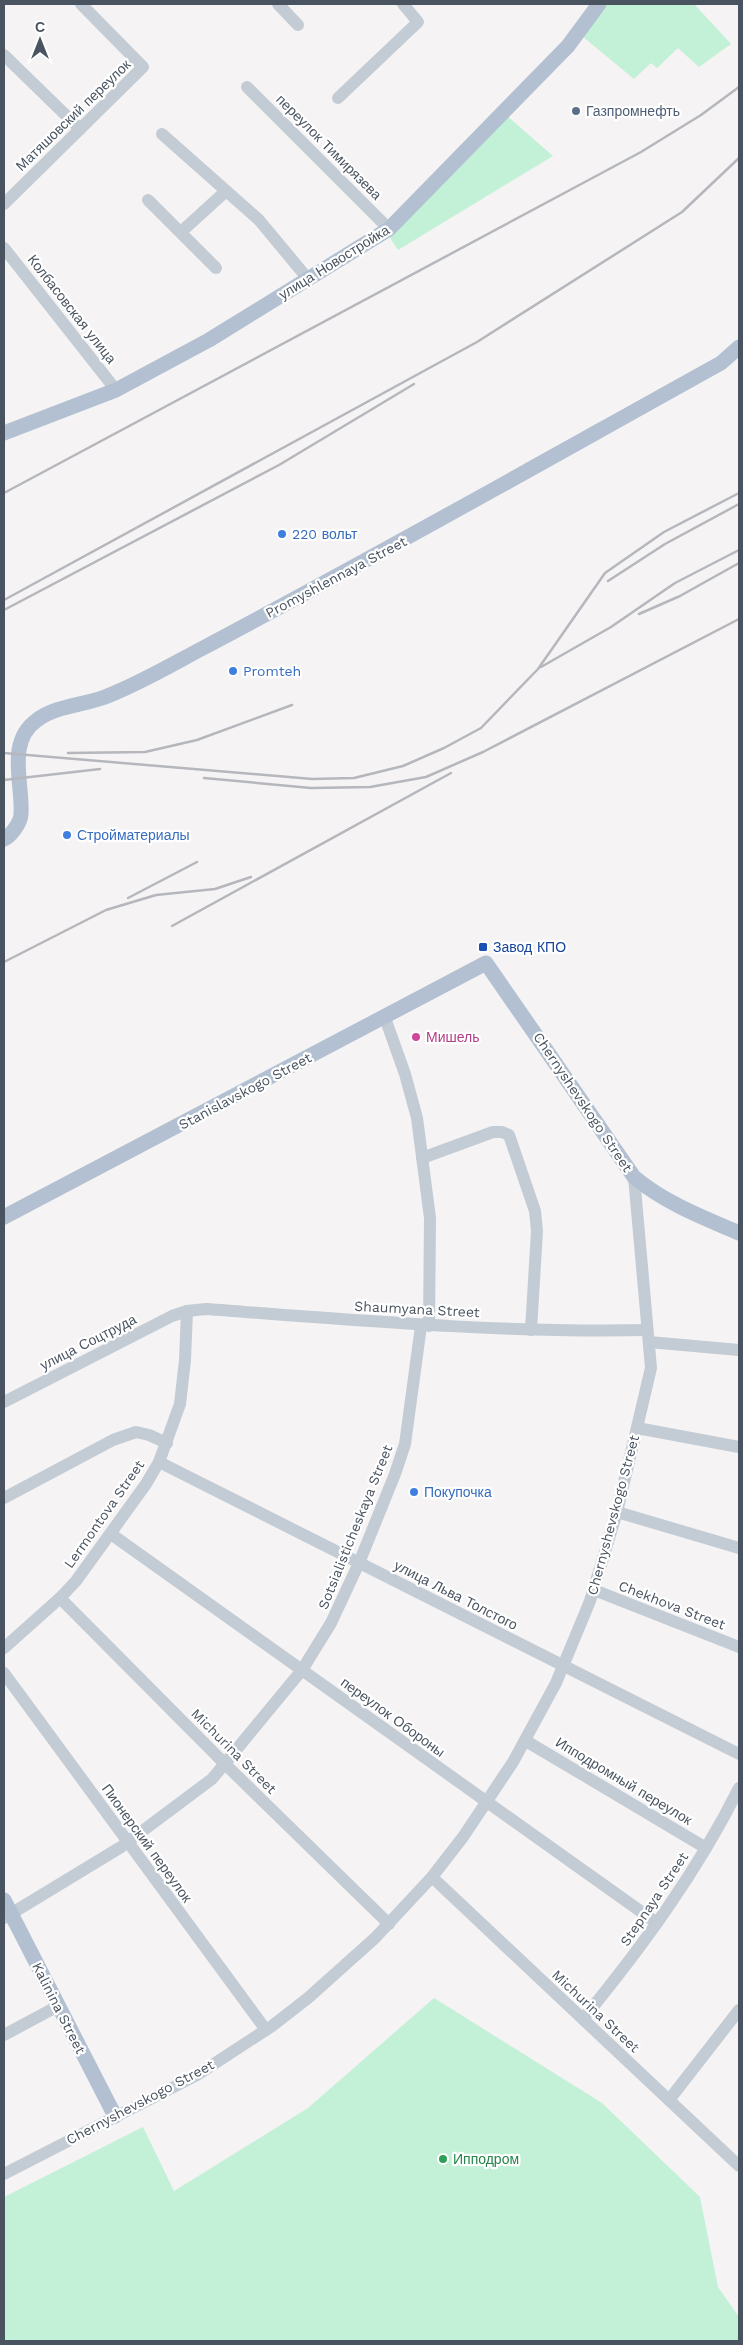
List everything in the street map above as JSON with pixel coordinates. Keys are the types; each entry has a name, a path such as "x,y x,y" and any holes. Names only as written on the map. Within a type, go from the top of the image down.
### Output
{"main road":[{"name":"улица Новостройка","path":"4,433 116,390 209,340 389,229 568,46 597,4"},
{"name":"Promyshlennaya Street","path":"4,839 8,837 21,816 17,777 18,754 28,728 38,719 56,711 105,697 338,577 720,363 739,347"},
{"name":"Stanislavskogo Street","path":"4,1217 385,1018 486,963"},
{"name":"Chernyshevskogo Street","path":"486,963 634,1177"},
{"path":"634,1177 650,1190 683,1209 739,1233"},
{"name":"Kalinina Street","path":"4,1900 8,1916 58,2006 115,2116"}],"street":[{"name":"Матяшовский переулок","path":"4,204 143,66 81,4"},
{"path":"278,4 298,25"},
{"path":"338,98 418,22 403,4"},
{"path":"4,55 80,129"},
{"name":"переулок Тимирязева","path":"247,87 389,229"},
{"path":"162,134 259,220 308,280"},
{"path":"180,232 226,191"},
{"path":"148,200 216,268"},
{"name":"Колбасовская улица","path":"4,248 116,390"},
{"name":"Sotsialisticheskaya Street","path":"8,1916 128,1842 212,1779 302,1670 331,1623 359,1563 405,1444 425,1326 430,1218 417,1118 405,1074 385,1018"},
{"path":"422,1158 493,1132 502,1132 509,1135 535,1211 537,1230 531,1330"},
{"name":"Chernyshevskogo Street","path":"4,2174 197,2075 266,2030 342,1969 389,1924 432,1877 487,1803 526,1741 564,1665 594,1590 637,1428 651,1368 634,1177"},
{"name":"Shaumyana Street","path":"187,1311 206,1309 425,1326 648,1336 739,1350"},
{"name":"улица Соцтруда","path":"4,1402 172,1316 187,1311"},
{"name":"Lermontova Street","path":"4,1648 60,1598 111,1534 159,1462 180,1404 185,1360 187,1311"},
{"path":"637,1428 739,1447"},
{"path":"4,1498 113,1440 136,1432 149,1435 167,1443"},
{"name":"улица Льва Толстого","path":"159,1462 739,1754"},
{"path":"616,1512 739,1548"},
{"name":"переулок Обороны","path":"111,1534 657,1923"},
{"name":"Chekhova Street","path":"594,1590 739,1647"},
{"name":"Michurina Street","path":"60,1598 225,1764 389,1924"},
{"name":"Пионерский переулок","path":"4,1673 266,2030"},
{"name":"Ипподромный переулок","path":"526,1741 706,1848"},
{"name":"Stepnaya Street","path":"583,2019 657,1923 706,1848 739,1788"},
{"name":"Michurina Street","path":"432,1877 739,2166"},
{"path":"4,2034 58,2006"},
{"path":"669,2100 739,2010"}],"green space":[{"path":"604,4 694,4 731,44 699,67 678,48 657,68 651,63 634,79 582,36"},
{"path":"507,116 553,156 398,250 389,236"},
{"name":"Ипподром","path":"434,1998 602,2103 700,2197 718,2287 739,2317 739,2341 4,2341 4,2197 143,2127 174,2191 308,2108"}],"railway":[{"path":"4,493 641,152 701,115 739,87"},
{"path":"4,600 477,342 682,212 739,158"},
{"path":"4,610 279,465 414,384"},
{"path":"4,753 312,779 354,778 403,766 444,748 481,728 538,669 605,573 664,532 739,493"},
{"path":"608,581 665,544 739,504"},
{"path":"541,667 611,627 675,583 739,550"},
{"path":"639,614 680,596 739,563"},
{"path":"204,778 311,788 370,787 426,777 483,752 739,619"},
{"path":"68,753 145,752 197,740 292,705"},
{"path":"4,780 100,769"},
{"path":"172,926 451,773"},
{"path":"128,898 197,862"},
{"path":"4,962 106,910 156,895 215,889 251,877"}],"place":[{"name":"Газпромнефть","path":"576,111"},
{"name":"220 вольт","path":"282,534"},
{"name":"Promteh","path":"233,671"},
{"name":"Стройматериалы","path":"67,835"},
{"name":"Завод КПО","path":"483,947"},
{"name":"Мишель","path":"416,1037"},
{"name":"Покупочка","path":"414,1492"},
{"name":"Ипподром","path":"443,2159"}]}
